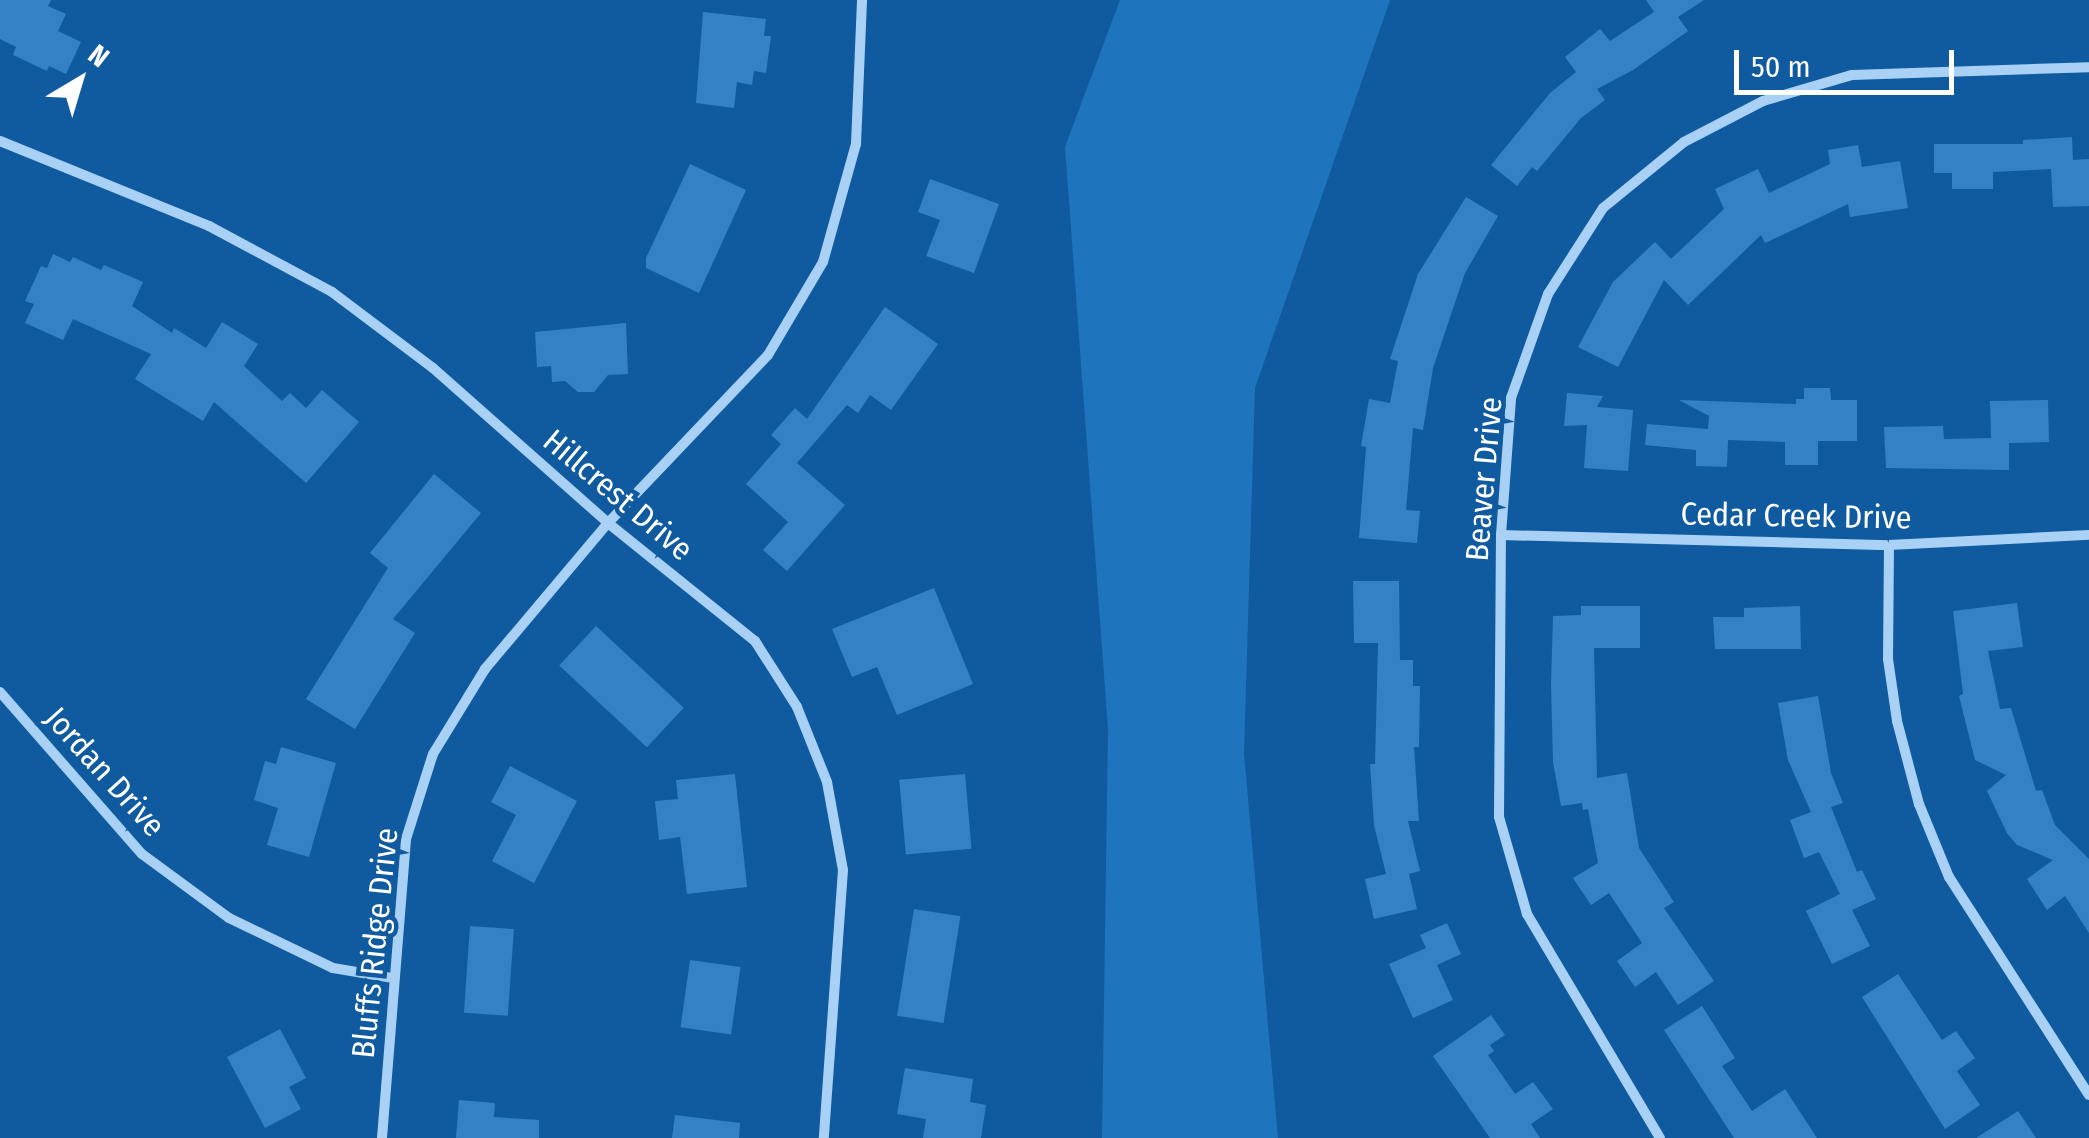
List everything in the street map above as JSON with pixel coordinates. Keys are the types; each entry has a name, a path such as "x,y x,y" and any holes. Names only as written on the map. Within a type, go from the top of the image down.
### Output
{"street":[{"name":"Bluffs Ridge Drive","path":"382,1138 406,839 433,754 485,668 608,523 768,354 823,262 856,144 862,0"},
{"name":"Beaver Drive","path":"1660,1138 1527,914 1499,817 1501,534 1511,398 1548,294 1603,208 1684,142 1763,102 1852,75 2089,66"},
{"name":"Hillcrest Drive","path":"0,141 209,226 332,292 433,368 608,523 755,641 797,707 827,782 843,870 824,1138"},
{"name":"Cedar Creek Drive","path":"1501,534 1889,545 2089,536"},
{"path":"1889,545 1888,658 1897,722 1918,804 1949,877 2089,1094"},
{"name":"Jordan Drive","path":"0,692 142,854 229,918 333,968 394,978"}],"shaded area":[{"path":"1120,0 1390,0 1255,388 1244,753 1278,1138 1102,1138 1108,729 1065,147"}],"building":[{"path":"0,0 51,0 48,6 66,14 58,31 81,42 66,74 49,66 47,71 13,55 16,47 0,39"},
{"path":"1646,0 1704,0 1678,17 1688,31 1633,70 1597,89 1605,100 1581,118 1537,171 1532,167 1517,186 1491,165 1550,93 1576,72 1565,57 1600,29 1610,41 1654,12"},
{"path":"703,12 766,19 764,36 771,36 766,73 754,71 752,85 737,82 734,108 696,103"},
{"path":"2072,137 2073,160 2089,159 2089,206 2053,207 2051,169 1993,172 1993,189 1952,189 1952,173 1934,173 1934,144 2023,144 2023,140"},
{"path":"1858,145 1862,167 1900,161 1908,208 1850,217 1848,204 1765,243 1761,235 1688,305 1664,280 1618,367 1578,347 1613,282 1655,242 1671,259 1724,209 1715,189 1758,169 1769,193 1830,164 1828,150"},
{"path":"690,164 746,190 699,293 646,268 646,258"},
{"path":"930,179 999,204 974,273 926,256 940,220 918,212"},
{"path":"1466,197 1498,216 1465,273 1433,368 1423,430 1413,428 1406,510 1420,511 1417,543 1359,538 1366,447 1361,446 1369,399 1390,403 1398,361 1390,359 1418,274"},
{"path":"53,254 70,262 73,257 101,270 104,265 143,282 132,306 172,333 174,328 206,348 222,322 258,344 244,366 282,401 290,393 306,408 322,390 359,422 306,483 214,402 203,421 135,379 151,354 73,319 63,340 25,323 34,304 25,301 41,266 47,268"},
{"path":"885,307 938,344 891,410 870,395 858,413 847,405 797,463 845,505 787,571 763,550 788,522 746,484 781,444 771,435 795,408 807,419"},
{"path":"626,323 628,374 608,375 594,392 578,392 565,381 552,382 551,366 537,367 535,332"},
{"path":"1804,388 1830,388 1831,400 1857,400 1857,441 1818,441 1818,465 1785,465 1785,442 1728,440 1727,467 1696,466 1696,450 1645,445 1647,424 1708,429 1709,416 1679,400 1796,404 1796,399 1804,399"},
{"path":"1567,393 1603,396 1597,407 1633,410 1628,471 1584,468 1587,425 1564,426"},
{"path":"2048,400 2049,442 2009,443 2009,470 1886,468 1884,427 1943,426 1944,439 1991,438 1990,401"},
{"path":"434,474 481,513 393,619 415,633 355,729 306,699 388,568 370,553"},
{"path":"1353,581 1399,581 1400,660 1413,660 1413,686 1420,686 1419,747 1414,747 1419,821 1408,821 1420,871 1409,874 1417,909 1374,919 1365,879 1386,874 1374,825 1370,764 1375,764 1378,643 1354,643"},
{"path":"934,588 973,684 897,715 877,667 852,677 832,629"},
{"path":"2017,603 2023,647 1988,651 2000,709 2011,708 2036,791 2042,790 2055,825 2089,859 2089,933 2065,896 2047,910 2027,879 2053,860 2017,845 2007,833 1987,791 2006,775 1975,760 1959,696 1963,694 1953,611"},
{"path":"1581,606 1640,606 1640,648 1594,648 1597,778 1627,773 1639,848 1674,902 1664,908 1714,981 1678,1005 1656,972 1635,987 1617,961 1642,943 1609,893 1591,905 1573,878 1598,863 1588,809 1583,810 1582,803 1561,806 1553,762 1553,616 1581,615"},
{"path":"1800,606 1801,649 1715,649 1713,617 1744,617 1744,608"},
{"path":"596,626 684,708 647,747 559,665"},
{"path":"1818,696 1831,773 1843,803 1831,807 1857,872 1862,870 1876,899 1852,910 1870,946 1832,964 1806,911 1840,894 1819,852 1804,858 1790,820 1811,812 1788,760 1778,703"},
{"path":"281,747 336,763 309,857 267,845 278,808 254,800 265,761 276,764"},
{"path":"510,766 577,801 534,883 492,861 516,815 491,802"},
{"path":"735,774 747,887 687,894 680,837 659,840 655,801 678,799 676,780"},
{"path":"965,774 972,849 906,854 899,780"},
{"path":"914,909 960,916 944,1023 897,1016"},
{"path":"1447,923 1461,954 1437,965 1453,1000 1413,1018 1389,964 1426,948 1420,935"},
{"path":"470,926 514,929 508,1016 464,1013"},
{"path":"690,960 741,967 731,1034 681,1027"},
{"path":"1898,974 1942,1040 1956,1031 1975,1058 1957,1071 1980,1105 1945,1129 1862,997"},
{"path":"1702,1006 1735,1058 1722,1066 1752,1111 1785,1089 1817,1138 1734,1138 1664,1030"},
{"path":"1491,1015 1505,1035 1490,1045 1494,1051 1488,1055 1515,1094 1533,1082 1553,1109 1531,1124 1540,1138 1490,1138 1433,1056"},
{"path":"280,1029 306,1078 289,1087 301,1109 265,1128 227,1057"},
{"path":"905,1068 973,1079 970,1102 986,1105 981,1138 923,1138 926,1119 897,1114"},
{"path":"459,1100 495,1103 494,1117 539,1120 539,1138 456,1138"},
{"path":"2018,1111 2036,1138 1976,1138"},
{"path":"675,1115 740,1123 739,1138 672,1138"}]}
